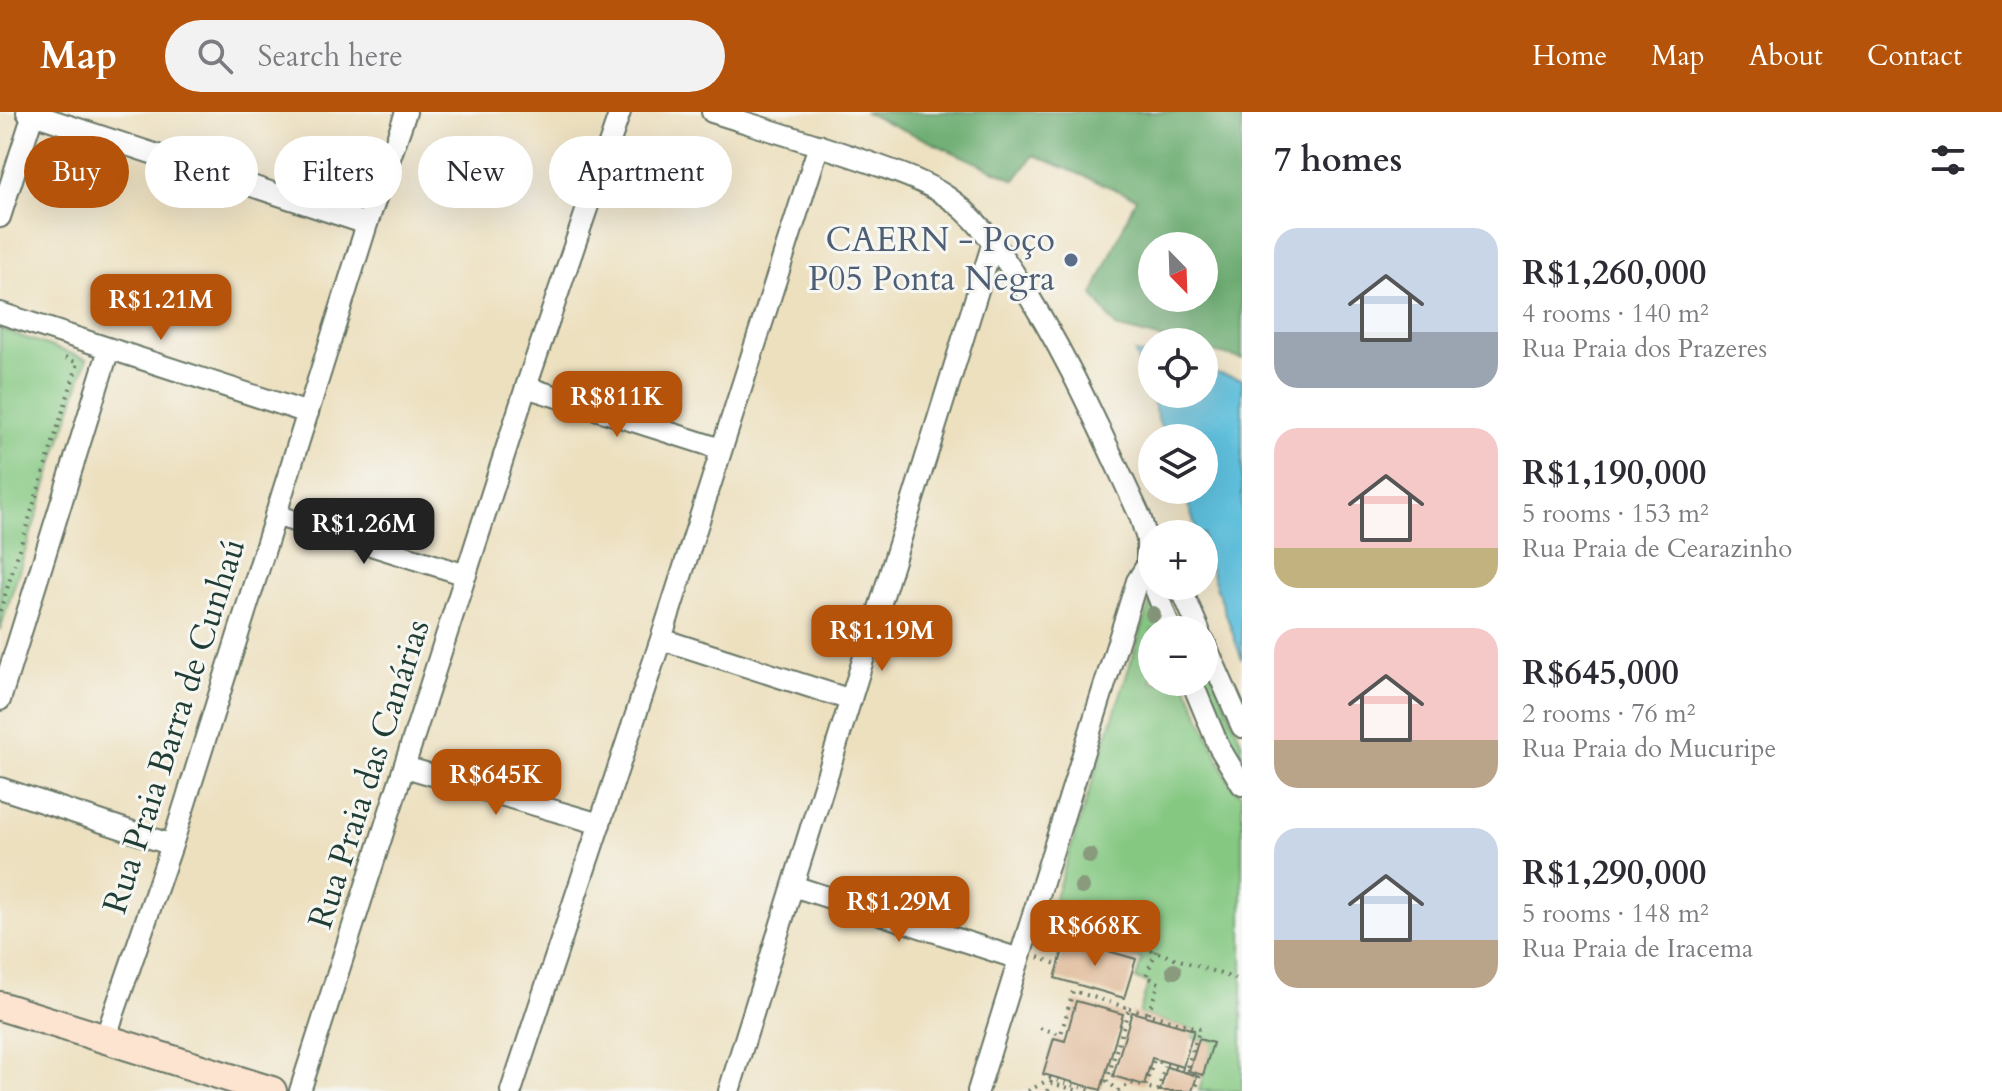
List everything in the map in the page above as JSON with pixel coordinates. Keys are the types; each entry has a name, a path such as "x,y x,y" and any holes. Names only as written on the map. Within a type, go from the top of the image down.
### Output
{"main road":[{"path":"0,1006 105,1039 215,1082 272,1091"}],"street":[{"name":"Rua Praia Barra de Cunhaú","path":"105,1039 172,845 367,224 406,112"},
{"name":"Rua Praia das Canárias","path":"300,1091 526,387 620,112"},
{"path":"712,112 923,182 947,196 968,214 993,242 1061,350 1141,520"},
{"path":"0,217 30,113 367,224"},
{"path":"511,1091 661,639 819,145"},
{"path":"729,1091 993,242"},
{"path":"0,313 308,413"},
{"path":"0,700 109,349"},
{"path":"526,387 721,449"},
{"path":"275,515 466,575"},
{"path":"978,1091 1138,580"},
{"path":"661,639 851,700"},
{"path":"1218,673 1242,727"},
{"path":"1198,696 1219,747 1242,785"},
{"path":"405,767 600,824"},
{"path":"0,788 172,845"},
{"path":"793,886 1019,959"}],"path":[{"path":"0,611 78,363"},
{"path":"1035,911 1242,981"},
{"path":"1148,1013 1159,983 1146,976 1156,951"},
{"path":"1044,958 1058,965"},
{"path":"1040,1028 1064,1034 1073,991 1200,1029 1188,1066"},
{"path":"1129,1008 1107,1081 1119,1091 1131,1083 1158,1090 1164,1063"},
{"path":"1145,1087 1154,1060 1188,1066 1200,1075 1195,1091"},
{"path":"1028,1091 1050,1079 1094,1091"},
{"path":"1048,1091 1051,1083 1079,1091"}],"green space":[{"path":"864,112 1242,112 1242,359 1218,353 1218,328 1138,328 1138,333 1116,327 1093,295 1136,198 1034,155 1015,180"},
{"path":"0,329 87,359 0,630"},
{"path":"1151,600 1155,600 1162,616 1146,616"},
{"path":"1138,640 1138,696 1191,696 1228,780 1242,796 1242,1091 1199,1091 1212,1043 1192,1037 1194,1030 1139,1014 1148,983 1136,979 1142,959 1045,928"},
{"path":"1218,687 1242,743 1242,776 1205,696 1218,696"}],"water":[{"path":"1218,373 1242,379 1242,660 1218,591 1218,520 1193,520 1188,504 1218,504 1218,424 1160,424 1154,408 1218,408"}],"building":[{"path":"1066,939 1136,959 1124,998 1055,978"},
{"path":"1076,1001 1123,1014 1101,1090 1043,1074 1054,1038 1065,1041"},
{"path":"1132,1012 1194,1030 1183,1067 1152,1058 1144,1085 1113,1076"},
{"path":"1199,1039 1213,1043 1203,1075 1189,1071"},
{"path":"1167,1067 1197,1076 1192,1091 1160,1091"}],"place":[{"name":"CAERN - Poço P05 Ponta Negra","path":"1071,260"}]}
